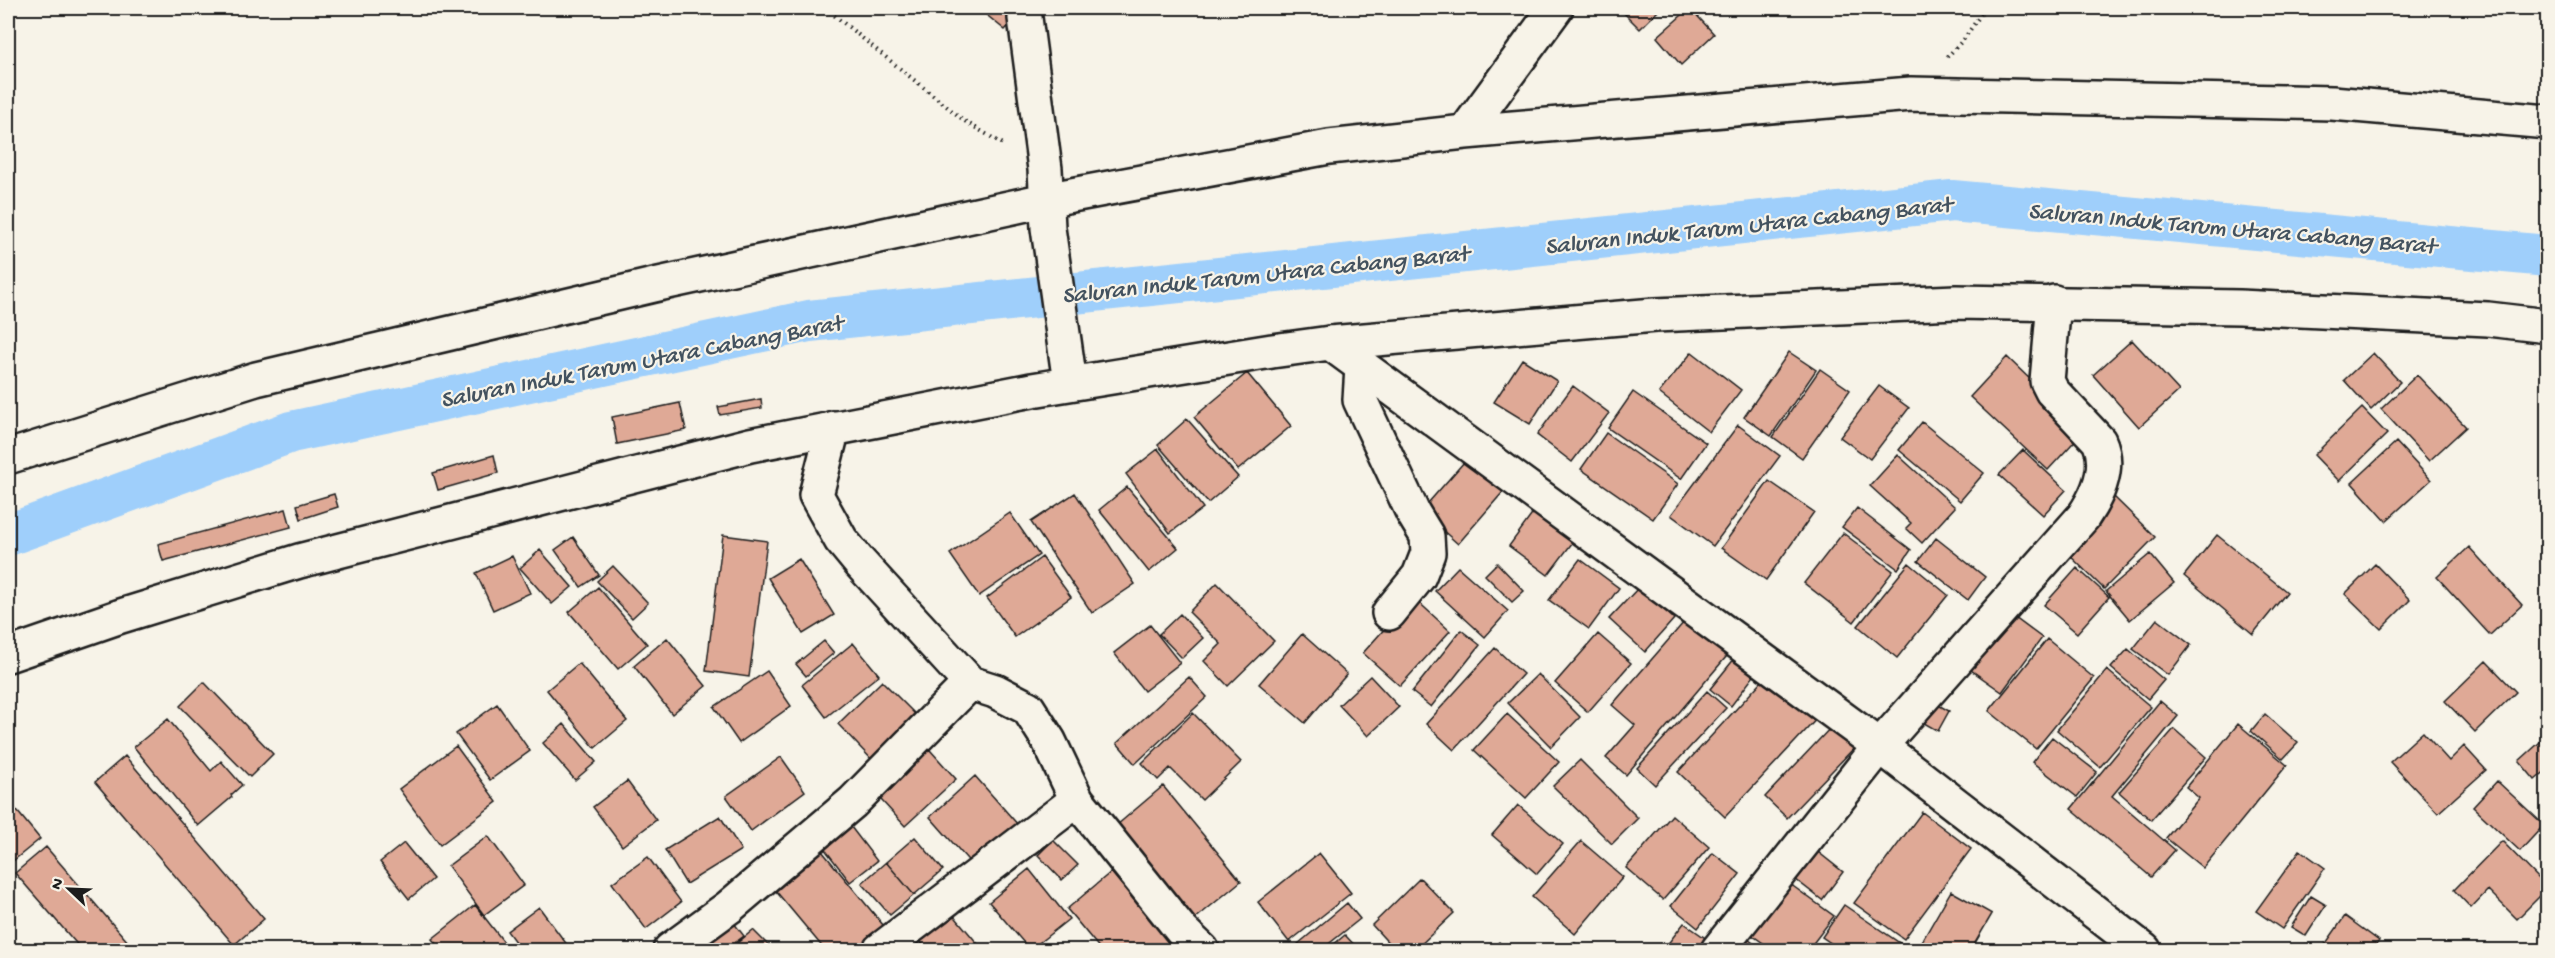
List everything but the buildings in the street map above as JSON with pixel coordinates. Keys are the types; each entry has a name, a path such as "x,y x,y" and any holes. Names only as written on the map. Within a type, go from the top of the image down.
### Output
{"street":[{"path":"1465,132 1556,8"},
{"path":"1025,18 1070,383"},
{"path":"8,457 256,379 654,285 1046,199 1329,147 1465,132 1911,94 2332,103 2547,122"},
{"path":"8,655 121,616 298,561 750,445 1070,383 1330,343 1655,315 1956,302 2054,302 2346,312 2488,319 2547,326"},
{"path":"1718,951 1880,746 2083,517 2093,502 2103,472 2103,449 2099,441 2052,391 2047,379 2054,302"},
{"path":"1330,343 1880,746 2144,951"},
{"path":"1362,366 1360,400 1426,536 1428,553 1419,576 1389,613"},
{"path":"833,428 816,495 830,522 860,563 970,683 995,691 1028,708 1049,741 1077,800 1182,931 1202,951"},
{"path":"670,951 729,907 853,802 970,683"},
{"path":"880,951 1077,800"}],"path":[{"path":"825,8 966,122 1046,199"},
{"path":"1911,94 1964,39 1985,8"}],"waterway":[{"name":"Saluran Induk Tarum Utara Cabang Barat","path":"8,535 291,432 809,321 1952,201 2548,256"}]}
